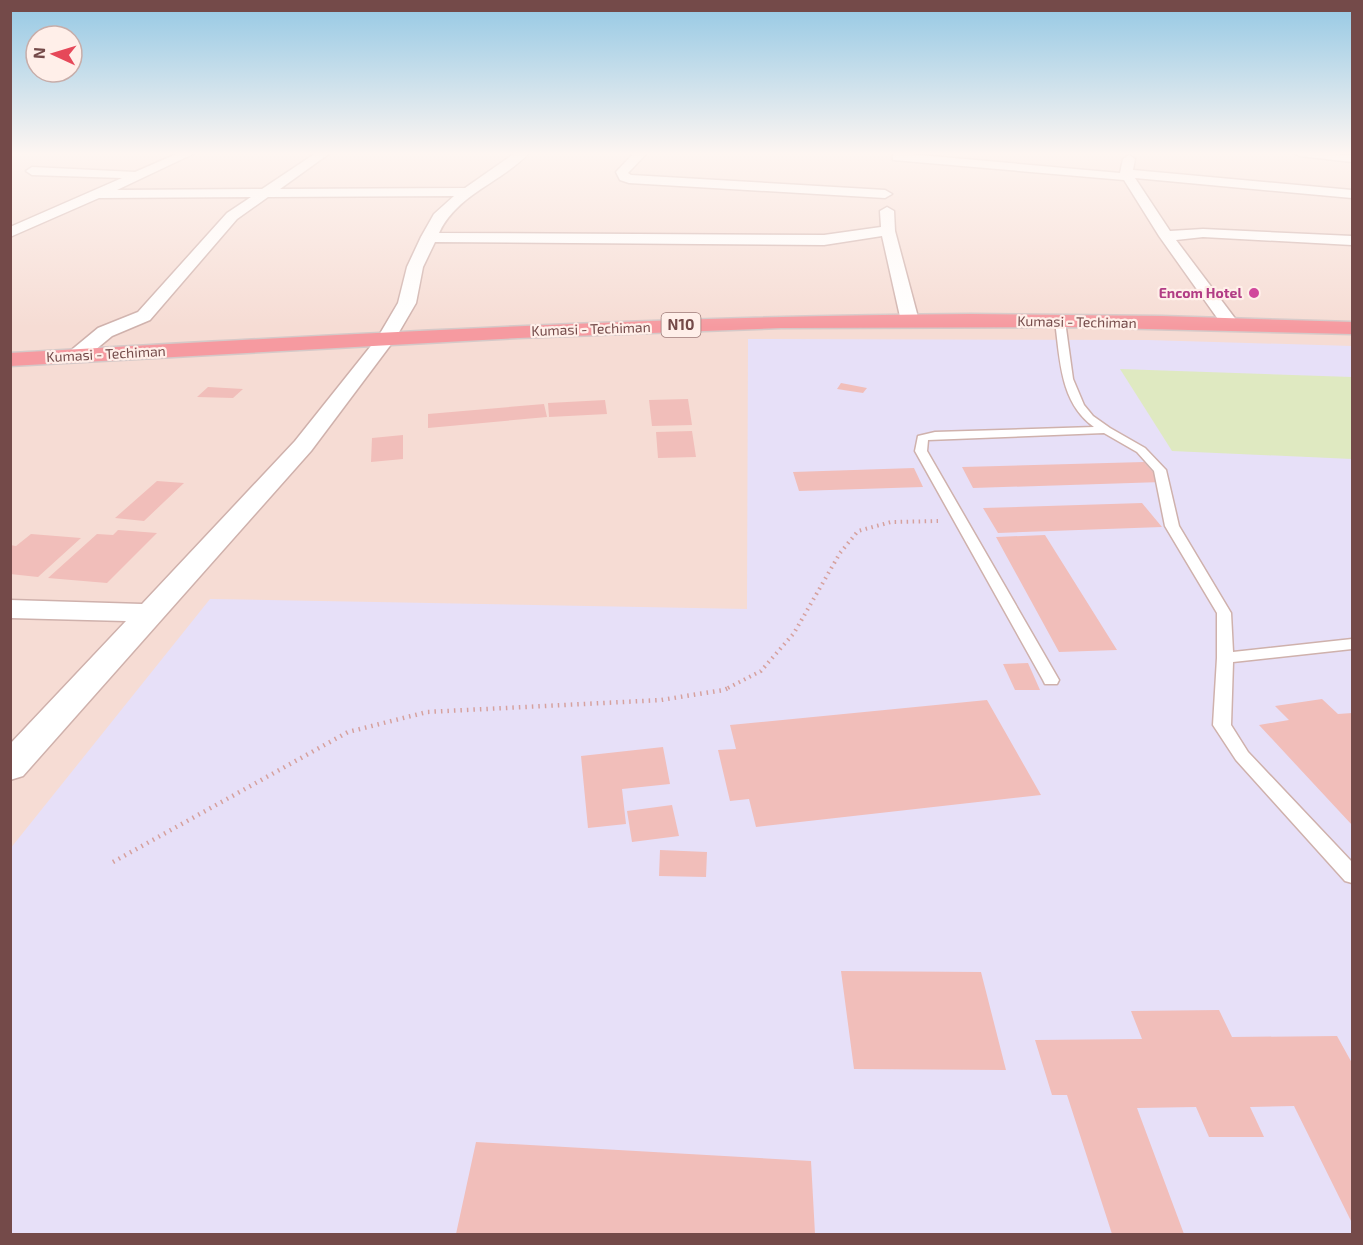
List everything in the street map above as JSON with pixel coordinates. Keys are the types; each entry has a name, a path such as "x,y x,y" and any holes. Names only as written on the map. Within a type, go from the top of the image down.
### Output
{"highway":[{"name":"Kumasi - Techiman","path":"10,360 590,328 910,321 1060,321 1353,328"}],"street":[{"path":"10,233 58,211"},
{"path":"76,356 105,332 144,316 232,216 239,211"},
{"path":"10,767 303,446 386,339 407,303 415,267 428,237 439,217 446,211"},
{"path":"886,211 888,231 910,321"},
{"path":"1150,211 1231,325"},
{"path":"428,237 824,240 867,232 888,231"},
{"path":"1166,236 1203,233 1353,241"},
{"path":"10,609 150,613"}],"lane":[{"path":"1060,321 1068,379 1079,406 1089,418 1141,450 1160,470 1172,526 1224,614 1222,725 1242,756 1353,875"},
{"path":"1051,680 921,451 922,438 935,435 1106,430"},
{"path":"1225,658 1353,644"}],"path":[{"path":"113,862 348,732 427,712 661,700 724,690 761,671 794,633 840,554 858,531 891,522 960,520"}],"shaded area":[{"path":"11,211 1352,211 1352,1234 11,1234"},
{"path":"748,339 1148,340 1352,346 1352,1234 11,1234 10,849 210,599 747,609"}],"green space":[{"path":"1120,369 1352,377 1352,459 1172,451"}],"building":[{"path":"841,383 867,388 863,393 837,389"},
{"path":"208,387 243,389 233,398 197,397"},
{"path":"688,399 692,425 652,426 649,400"},
{"path":"605,400 607,414 549,417 548,403"},
{"path":"544,404 547,417 428,428 428,414"},
{"path":"692,431 696,457 658,458 656,432"},
{"path":"403,435 403,459 371,462 372,438"},
{"path":"1144,462 1162,482 973,488 962,467"},
{"path":"914,468 923,487 799,491 793,472"},
{"path":"157,481 184,483 144,521 115,518"},
{"path":"1142,503 1162,527 998,533 983,508"},
{"path":"118,530 157,533 107,583 48,578 97,534 113,535"},
{"path":"31,534 81,538 38,577 10,574 10,545 16,546"},
{"path":"1045,535 1117,650 1059,652 996,537"},
{"path":"1028,663 1040,690 1015,690 1003,664"},
{"path":"1322,699 1338,714 1352,713 1352,825 1259,725 1289,720 1275,706"},
{"path":"987,700 1041,795 756,827 749,799 730,801 718,750 736,749 730,725"},
{"path":"663,747 670,784 622,789 626,824 588,828 581,756"},
{"path":"672,805 679,836 632,842 627,811"},
{"path":"660,850 707,852 706,877 659,876"},
{"path":"841,971 981,972 1006,1070 854,1069"},
{"path":"1219,1010 1232,1037 1337,1036 1352,1063 1352,1223 1294,1106 1250,1107 1264,1137 1209,1137 1196,1107 1137,1108 1184,1234 1112,1234 1067,1095 1052,1095 1035,1040 1142,1039 1131,1011"},
{"path":"476,1142 811,1161 815,1234 456,1234"}],"place":[{"name":"Encom Hotel","path":"1254,293"}]}
